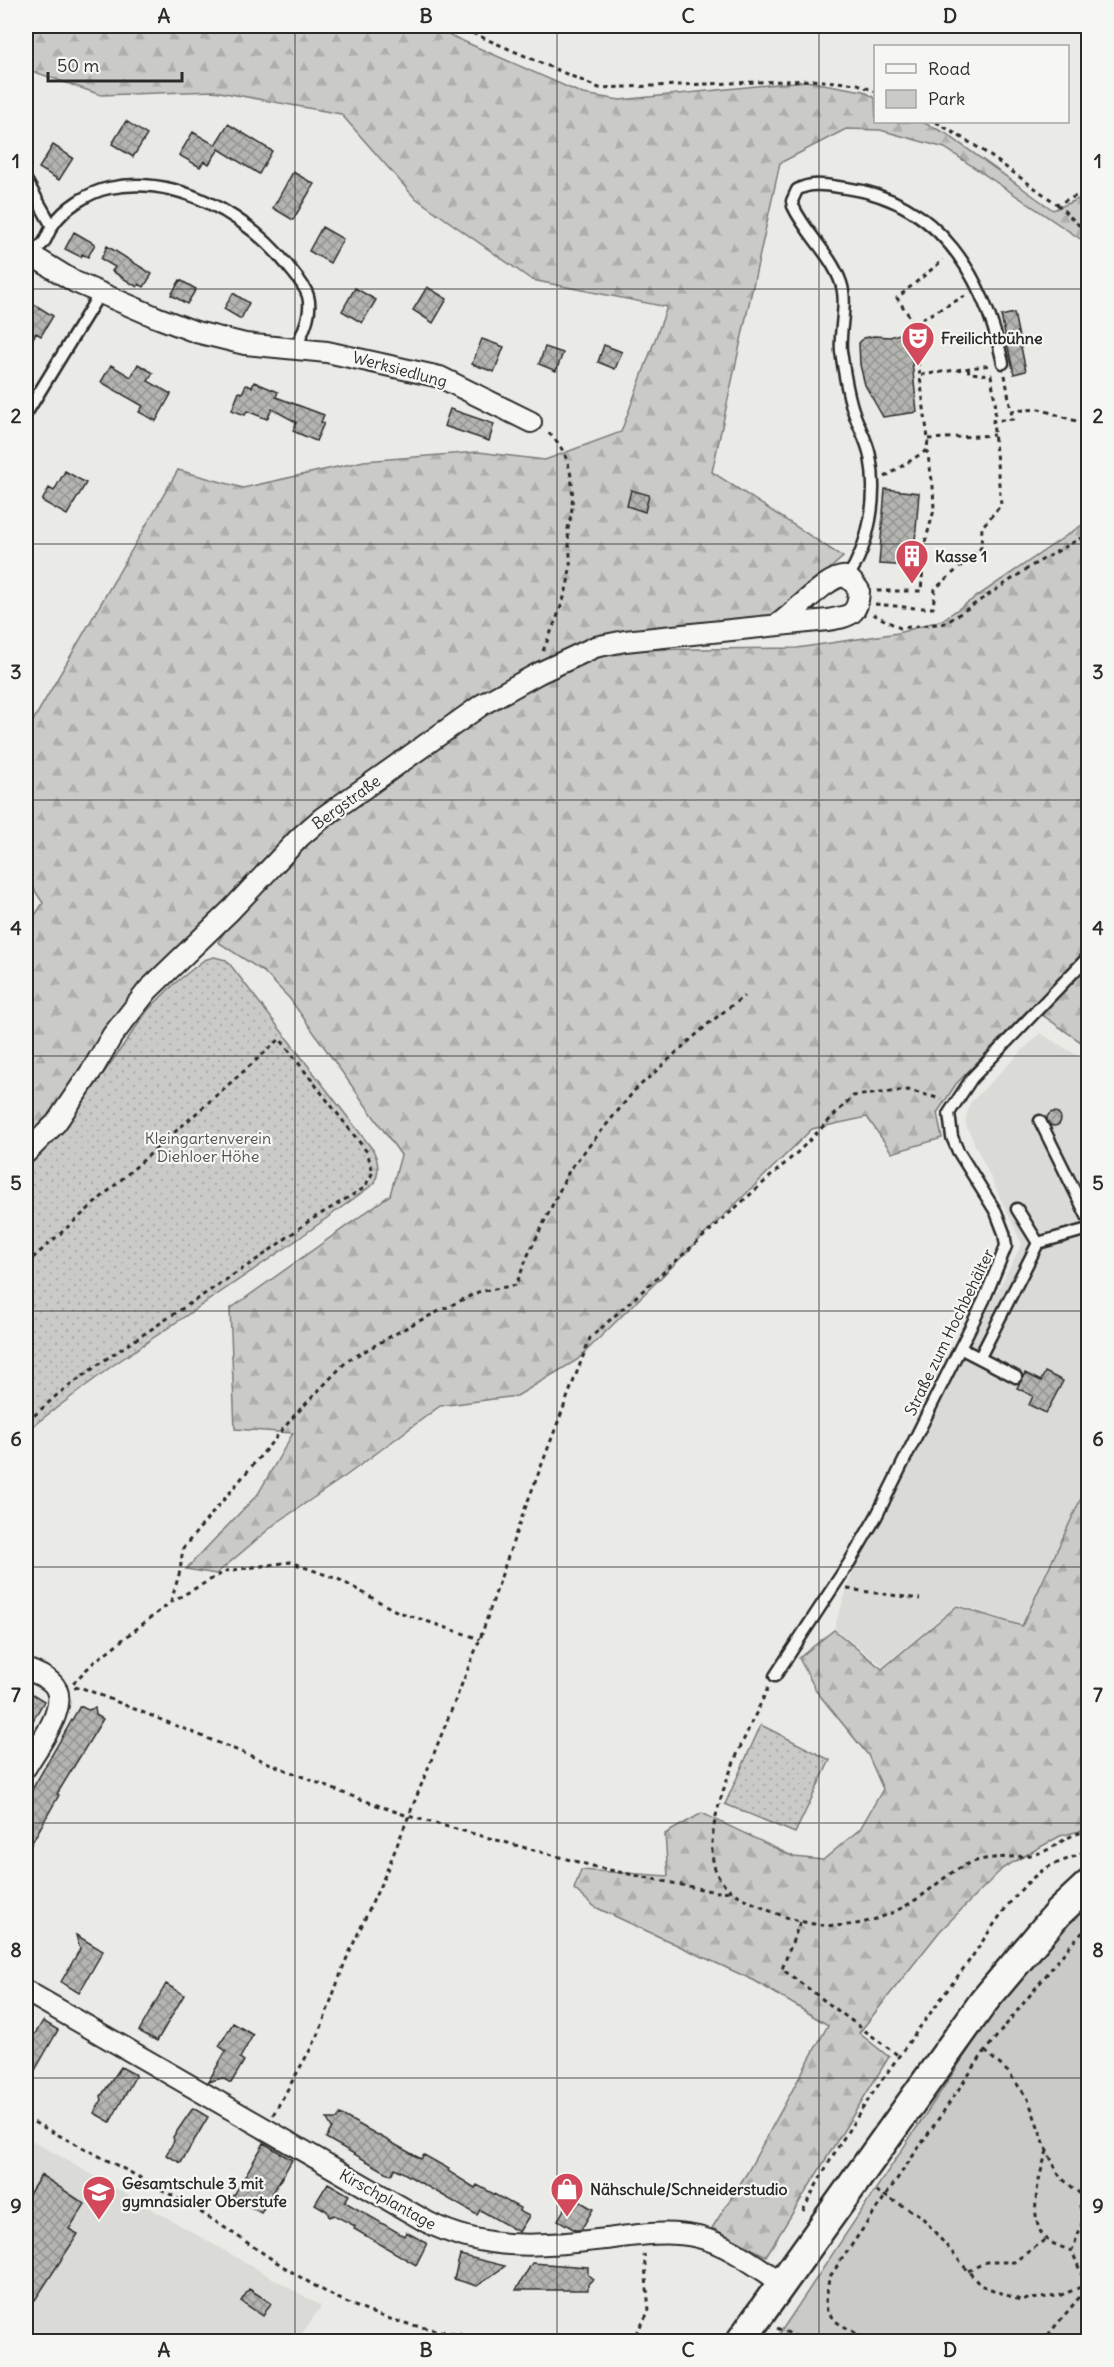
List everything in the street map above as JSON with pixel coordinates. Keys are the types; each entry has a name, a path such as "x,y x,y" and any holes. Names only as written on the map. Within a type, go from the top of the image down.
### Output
{"main road":[{"path":"740,2342 984,2001 1058,1913 1089,1886"}],"street":[{"name":"Werksiedlung","path":"26,252 51,269 100,293 156,317 221,339 245,344 327,352 440,376 531,422"},
{"path":"778,624 792,615 834,577 844,576 855,594"},
{"name":"Bergstraße","path":"26,1153 63,1113 112,1036 148,990 231,910 300,837 322,818 473,711 529,679 595,647 625,641 841,617 851,614 855,594"},
{"path":"26,1668 53,1683 58,1692 59,1703 56,1714 26,1767"},
{"name":"Kirschplantage","path":"26,1991 427,2222 466,2238 512,2246 642,2234 674,2234 710,2241 738,2255 782,2283"}],"lane":[{"path":"26,180 52,226"},
{"name":"Werksiedlung","path":"26,252 43,244 52,226 75,204 91,193 138,184 168,188 202,200 238,221 264,241 282,258 305,290 309,305 308,316 296,348"},
{"path":"855,594 857,563 862,550 872,488 870,456 850,402 841,351 842,286 830,259 795,211 792,201 794,195 801,188 811,184 859,190 890,198 916,212 935,228 954,251 978,289 994,324 1003,363"},
{"path":"26,414 100,293"},
{"path":"954,1102 972,1078 1089,957"},
{"name":"Straße zum Hochbehälter","path":"775,1676 836,1584 876,1516 984,1300 1006,1246 996,1212 958,1151 952,1137 949,1113 954,1102"},
{"path":"1040,1121 1089,1218"},
{"path":"1017,1209 1038,1243"},
{"path":"980,1357 1038,1243 1089,1229"},
{"path":"960,1348 1016,1377"}],"path":[{"path":"456,26 599,87 812,80 858,84 874,91"},
{"path":"938,123 982,150 1057,204 1089,234"},
{"path":"1057,204 1089,191"},
{"path":"916,591 921,591 925,543 934,510 933,486 918,361 923,344 914,323 897,298 954,251"},
{"path":"914,323 978,289"},
{"path":"921,375 1003,363 1013,419 993,421"},
{"path":"921,608 933,608 935,589 981,548 982,526 1001,505 993,421 996,408 991,375 969,373 968,368"},
{"path":"1011,411 1039,409 1076,421 1089,421"},
{"path":"529,679 559,612 566,587 570,566 568,526 572,507 571,481 561,445 555,437 531,422"},
{"path":"928,439 994,435"},
{"path":"872,488 927,450"},
{"path":"855,594 900,628 946,623 1033,565 1079,539 1089,536"},
{"path":"855,594 909,591"},
{"path":"855,594 915,608"},
{"path":"171,1602 180,1571 183,1548 302,1408 347,1361 411,1325 478,1292 516,1285 570,1169 635,1090 708,1024 744,996"},
{"path":"26,1264 280,1039 371,1160 373,1172 364,1188 309,1221 265,1254 121,1348 58,1394 26,1423"},
{"path":"265,2129 318,2036 345,1962 385,1875 480,1639 518,1527 590,1338 799,1151 853,1096 908,1090 954,1102"},
{"path":"58,1692 78,1679 94,1662 171,1602 226,1571 290,1562 340,1580 396,1611 480,1639"},
{"path":"836,1584 855,1591 920,1599"},
{"path":"775,1676 725,1784 713,1837 713,1856 719,1878 731,1891 759,1906 800,1922 848,1926 871,1922 910,1903 949,1874 972,1863 998,1856 1036,1854 1059,1844 1076,1832 1089,1832"},
{"path":"58,1692 80,1687 344,1793 408,1816 600,1868 707,1890 731,1891"},
{"path":"801,2217 826,2169 899,2056 1025,1887 1040,1872 1073,1858 1089,1848"},
{"path":"800,1922 782,1969 899,2056"},
{"path":"871,2342 838,2322 827,2312 829,2278 985,2051 1072,1943 1089,1927"},
{"path":"985,2051 1008,2073 1028,2099 1047,2151 1060,2177 1083,2196"},
{"path":"26,2118 154,2185 311,2283 356,2307 386,2318 427,2328 502,2342"},
{"path":"1047,2151 1038,2177 1035,2207 1041,2231 1046,2239 1072,2251 1088,2285"},
{"path":"1072,2251 1084,2218 1080,2206 1089,2160"},
{"path":"855,2179 921,2216 980,2285 1020,2300 1059,2296 1088,2285"},
{"path":"631,2342 650,2311 642,2234"},
{"path":"968,2271 986,2262 1014,2262 1046,2239"},
{"path":"1043,2341 1088,2285"},
{"path":"756,2319 809,2342"}],"shaded area":[{"path":"1040,1033 1088,1062 1088,1480 1022,1625 957,1604 883,1666 834,1628 854,1568 1022,1244 965,1123 970,1103"},
{"name":"Gesamtschule 3 mit gymnasialer Oberstufe","path":"26,2137 321,2306 297,2341 26,2341"}],"green space":[{"path":"26,26 429,26 583,94 620,100 806,81 863,91 874,97 874,123 924,123 945,133 1053,210 1088,195 1088,244 945,148 880,130 846,129 780,163 712,472 843,557 774,618 610,650 797,648 898,633 942,620 1088,521 1088,1047 1031,1007 956,1084 937,1113 942,1138 892,1153 867,1117 812,1129 577,1360 517,1396 440,1406 347,1475 275,1524 216,1574 186,1569 258,1494 293,1433 235,1429 230,1309 390,1195 401,1155 290,999 264,972 218,942 235,916 302,849 370,796 488,711 606,651 602,636 279,845 26,1143 26,1080 30,1071 26,1055 26,929 43,903 26,877 26,733 178,470 243,488 364,461 478,452 545,460 621,432 667,307 532,280 414,197 341,114 214,91 101,95 26,69"},
{"name":"Kleingartenverein Diehloer Höhe","path":"214,957 226,960 232,967 373,1150 378,1166 375,1183 287,1247 112,1366 26,1431 26,1168 68,1124 148,1010 174,984 204,960"},
{"path":"1088,1483 1088,1829 1060,1836 1003,1868 940,1931 859,2033 889,2057 766,2256 712,2228 747,2173 828,2025 755,1981 595,1907 574,1889 581,1870 668,1876 665,1834 702,1813 794,1857 823,1860 860,1829 883,1789 868,1755 817,1692 799,1658 834,1630 882,1669 957,1606 1022,1626"},
{"path":"761,1725 830,1760 795,1833 725,1804"},
{"path":"1088,1906 1088,2341 774,2342 995,2010 1066,1925"}],"building":[{"path":"126,121 147,135 133,157 112,144"},
{"path":"228,124 272,151 259,174 219,149 209,164 204,161 200,167 179,155 193,132 215,145"},
{"path":"53,145 73,158 59,180 39,168"},
{"path":"293,172 314,184 293,220 273,208"},
{"path":"322,227 343,239 330,263 309,251"},
{"path":"74,232 95,244 88,257 82,254 81,257 65,249"},
{"path":"107,246 152,274 144,287 139,284 137,287 112,271 115,267 101,259"},
{"path":"180,280 196,289 187,304 171,295"},
{"path":"427,287 447,299 433,323 413,310"},
{"path":"355,288 376,300 362,323 342,311"},
{"path":"233,293 249,303 241,319 224,309"},
{"path":"32,303 53,316 41,336 36,333 26,350 26,314"},
{"path":"1014,313 1026,371 1014,374 1001,316"},
{"path":"909,331 917,412 883,417 865,385 860,365 859,343 864,338 890,337"},
{"path":"482,339 504,347 494,372 472,364"},
{"path":"604,345 622,352 615,369 598,362"},
{"path":"545,347 563,353 556,371 539,364"},
{"path":"138,364 153,373 148,381 171,394 156,421 139,412 143,406 101,382 111,365 131,377"},
{"path":"254,382 278,392 276,397 324,415 321,422 324,423 316,441 293,431 296,422 272,409 267,419 247,411 245,415 232,410 239,392 242,393 246,385 252,387"},
{"path":"450,409 494,424 489,441 444,426"},
{"path":"65,471 86,483 67,515 42,501 49,488 54,491"},
{"path":"885,489 919,493 913,566 879,564"},
{"path":"631,490 649,495 645,512 627,506"},
{"path":"1051,1112 1057,1112 1061,1119 1057,1126 1051,1126 1047,1122 1047,1116"},
{"path":"1045,1372 1063,1381 1046,1413 1029,1405 1033,1396 1017,1388 1025,1373 1041,1381"},
{"path":"26,1690 44,1701 26,1733"},
{"path":"80,1706 88,1710 95,1708 96,1715 103,1719 57,1794 59,1795 26,1853 26,1800"},
{"path":"76,1935 103,1951 79,1993 61,1982 80,1949"},
{"path":"166,1984 184,1995 157,2041 139,2031"},
{"path":"43,2021 58,2030 26,2086 26,2045"},
{"path":"233,2023 253,2035 240,2058 244,2061 231,2083 222,2078 208,2082 226,2051 219,2046"},
{"path":"121,2067 136,2075 110,2122 94,2113 102,2100 101,2096"},
{"path":"193,2108 208,2117 181,2163 166,2155 174,2141 173,2137"},
{"path":"340,2114 421,2159 424,2155 449,2169 448,2171 475,2188 477,2185 520,2208 519,2211 529,2216 519,2232 480,2210 477,2215 395,2168 391,2175 326,2138 332,2128 327,2119 337,2119"},
{"path":"264,2143 292,2160 261,2213 233,2197"},
{"path":"41,2175 85,2204 69,2229 78,2234 35,2300 26,2294 26,2199"},
{"path":"328,2183 349,2195 345,2202 404,2236 406,2232 427,2243 416,2265 354,2229 355,2226 334,2215 329,2217 327,2211 315,2204"},
{"path":"558,2189 593,2209 581,2230 575,2230 558,2220 566,2206"},
{"path":"460,2255 505,2266 477,2286 454,2279"},
{"path":"532,2263 588,2267 588,2275 593,2279 588,2284 588,2290 516,2290"},
{"path":"249,2289 271,2303 263,2316 241,2301"}],"place":[{"name":"Freilichtbühne","path":"918,367"},
{"name":"Kasse 1","path":"912,585"},
{"name":"Nähschule/Schneiderstudio","path":"567,2218"},
{"name":"Gesamtschule 3 mit gymnasialer Oberstufe","path":"99,2221"}]}
